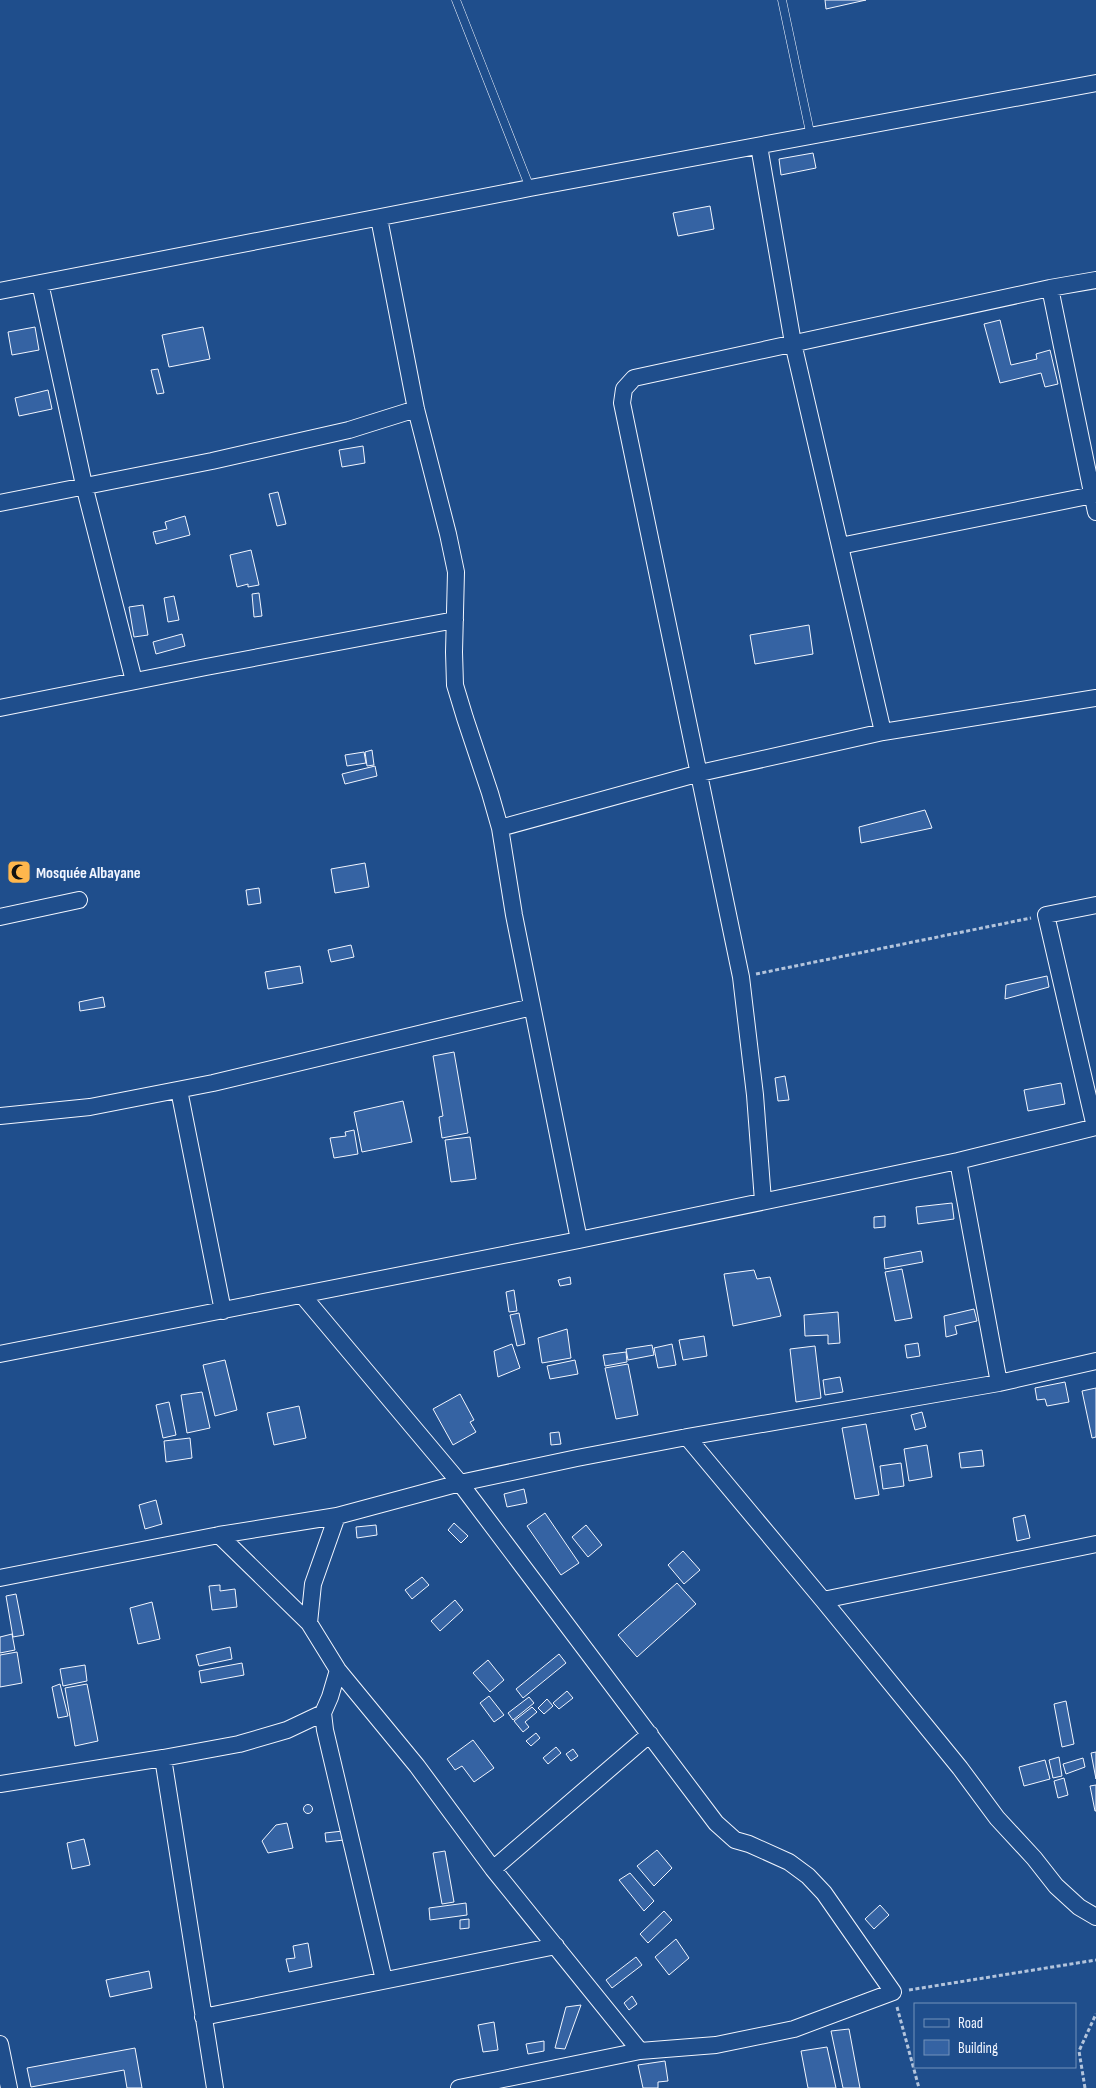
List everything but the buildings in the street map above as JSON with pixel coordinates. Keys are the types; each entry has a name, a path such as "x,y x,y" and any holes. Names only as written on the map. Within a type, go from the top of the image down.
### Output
{"street":[{"path":"0,291 530,188 1096,83"},
{"path":"759,146 792,343 883,732"},
{"path":"379,218 416,409 456,572 455,685 500,828 532,1007 579,1240"},
{"path":"763,1201 755,1095 742,977 622,403 624,389 634,378 1050,288 1096,280"},
{"path":"40,283 84,485 134,682"},
{"path":"1050,288 1096,512"},
{"path":"0,503 212,461 340,432 416,409"},
{"path":"840,546 1093,496"},
{"path":"0,708 455,620"},
{"path":"500,828 700,773 883,732 1096,698"},
{"path":"0,916 79,900"},
{"path":"0,1354 579,1240 958,1161 1096,1127 1046,914 1096,904"},
{"path":"0,1116 90,1107 179,1090 532,1007"},
{"path":"179,1090 223,1311"},
{"path":"958,1161 999,1383"},
{"path":"302,1296 460,1483 711,1816 730,1837 789,1862 808,1876 824,1893 893,1992 794,2029 716,2045 640,2051 459,2088"},
{"path":"0,1578 219,1535 337,1516 460,1483 687,1437 999,1383 1096,1361"},
{"path":"687,1437 960,1768 997,1818 1034,1858 1056,1886 1079,1907 1096,1917"},
{"path":"309,1623 313,1584 337,1516"},
{"path":"219,1535 309,1623 338,1670 640,2051"},
{"path":"823,1600 1096,1544"},
{"path":"338,1670 323,1713 325,1730 384,1980"},
{"path":"0,1784 239,1744 287,1730 323,1713"},
{"path":"494,1869 650,1734"},
{"path":"163,1758 215,2088"},
{"path":"203,2017 556,1946"},
{"path":"0,2044 9,2088"}],"lane":[{"path":"456,0 530,188"},
{"path":"782,0 811,137"}],"path":[{"path":"742,977 1046,914"},
{"path":"919,2088 893,1992 1096,1960"},
{"path":"1085,2088 1079,2051 1096,2014"}],"place":[{"name":"Mosquée Albayane","path":"19,872"}]}
